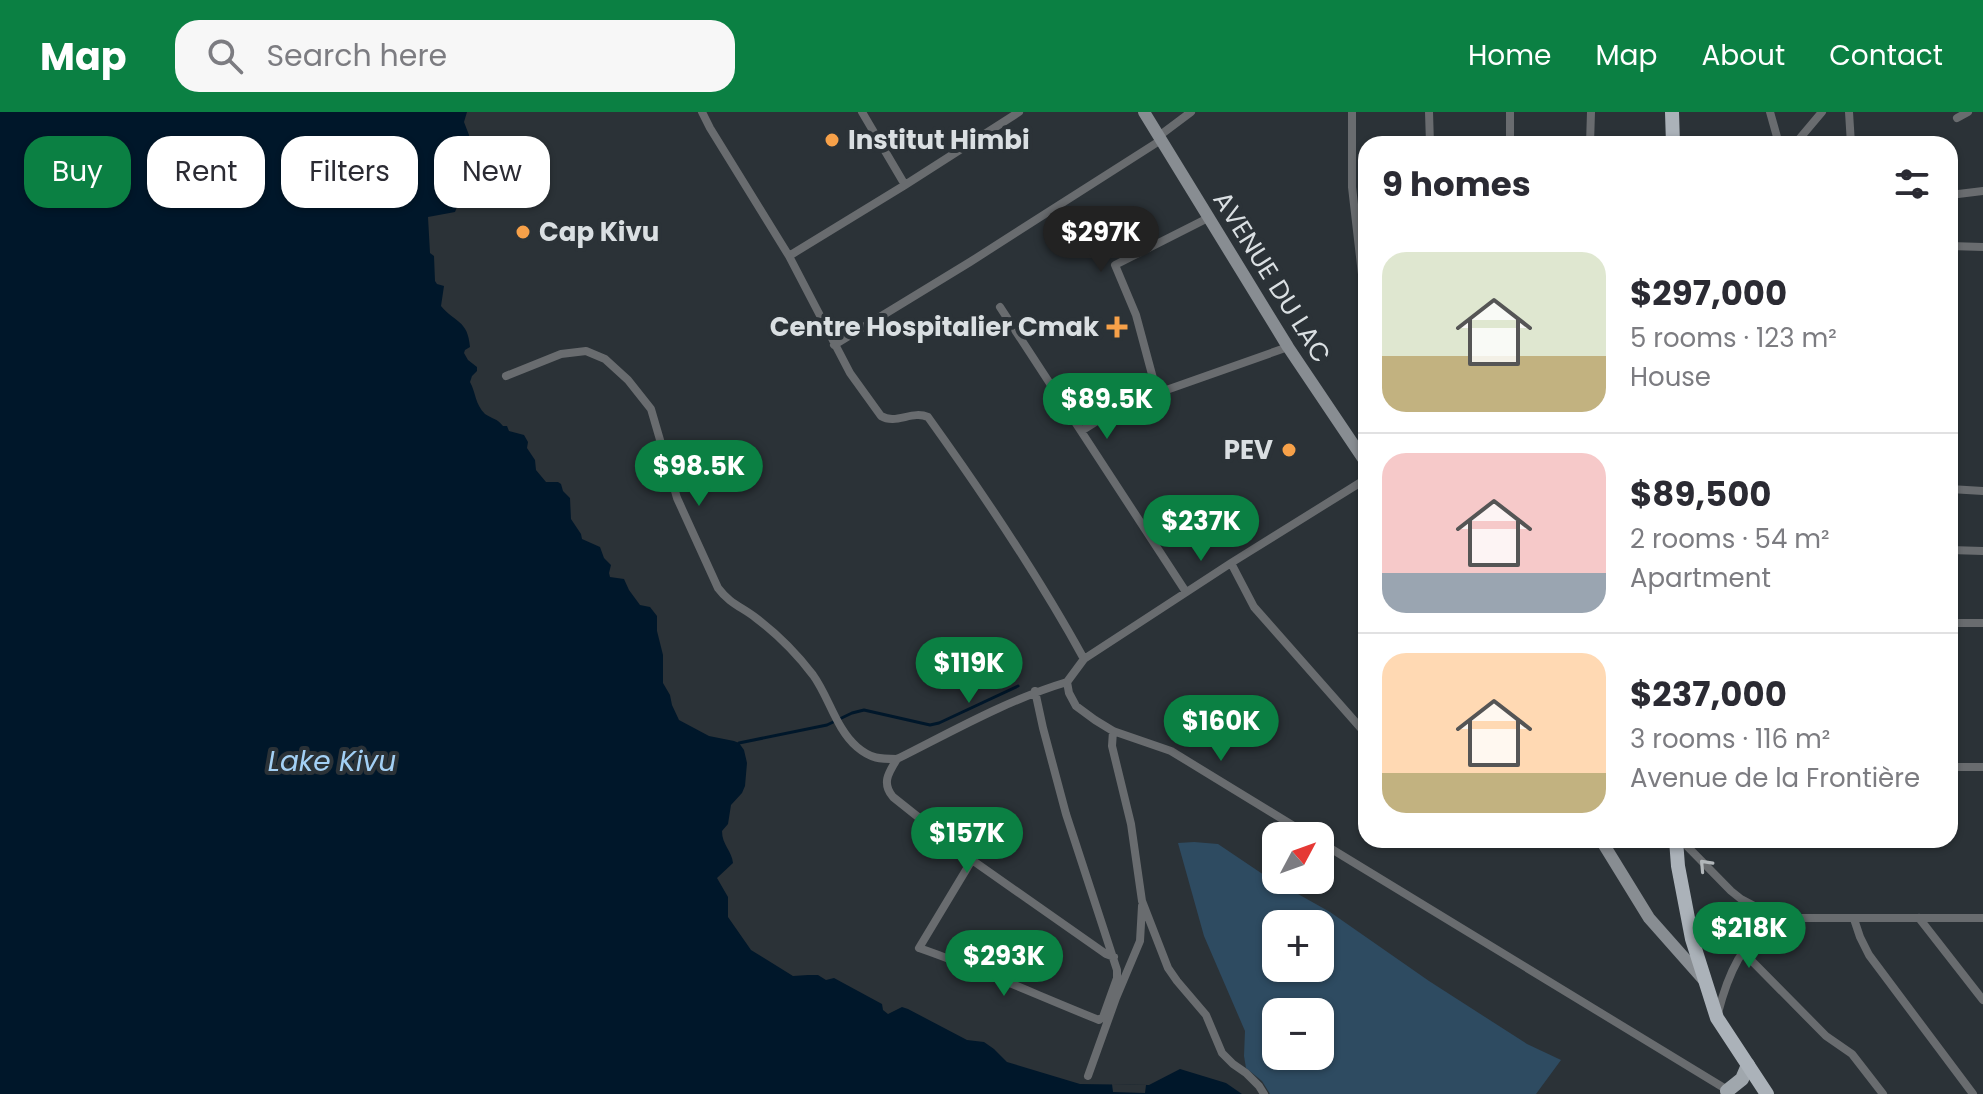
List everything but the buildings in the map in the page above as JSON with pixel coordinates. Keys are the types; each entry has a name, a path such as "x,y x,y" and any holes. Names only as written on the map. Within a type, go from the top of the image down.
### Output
{"highway":[{"path":"1672,112 1673,136"},
{"path":"1678,848 1678,866 1692,939 1717,1018 1767,1094"}],"main road":[{"name":"AVENUE DU LAC","path":"1144,112 1288,347 1358,451"},
{"path":"1606,848 1649,918 1706,982"},
{"path":"1730,1092 1742,1079 1748,1065"}],"street":[{"path":"702,112 789,256 850,373 881,416 891,420 919,414 928,417 976,484 1060,615 1084,659"},
{"path":"862,112 905,185"},
{"path":"789,256 1019,112"},
{"path":"834,345 970,262 1160,138 1191,112"},
{"path":"1352,112 1352,187 1358,239"},
{"path":"1429,112 1430,136"},
{"path":"1510,112 1510,136"},
{"path":"1590,136 1591,112"},
{"path":"1770,112 1777,136"},
{"path":"1802,136 1822,112"},
{"path":"1849,112 1850,136"},
{"path":"1957,118 1968,112"},
{"path":"1958,194 1983,191"},
{"path":"1157,393 1136,315 1115,265 1208,218"},
{"path":"1958,246 1983,247"},
{"path":"1000,307 1186,592"},
{"path":"1081,431 1121,406 1288,347"},
{"path":"506,376 561,354 586,351 605,359 628,380 651,409 677,498 718,588 737,608 754,616 778,637 811,672 848,739 859,749 879,759 897,759 1035,691 1067,682 1084,659 1358,484"},
{"path":"1958,489 1983,491"},
{"path":"1958,550 1983,551"},
{"path":"1231,563 1254,607 1358,725"},
{"path":"1958,623 1983,623"},
{"path":"1067,682 1076,706 1113,731 1171,751 1287,822"},
{"path":"972,860 919,948 1099,1020 1103,1017 1117,978 1114,957 1066,814 1035,691"},
{"path":"1088,1076 1140,941 1142,901 1131,824 1112,746 1113,731"},
{"path":"897,759 887,776 888,791 972,860 1114,957"},
{"path":"1958,767 1983,767"},
{"path":"1686,848 1741,899 1777,918 1983,918"},
{"path":"1334,851 1730,1092"},
{"path":"1142,901 1172,975 1206,1015 1222,1053 1246,1073 1264,1094"},
{"path":"1717,1018 1729,977 1742,951 1761,929 1777,918"},
{"path":"1919,918 1983,1000"},
{"path":"1854,919 1869,955 1973,1094"},
{"path":"1742,951 1826,1036 1852,1054 1883,1094"}],"shaded area":[{"path":"1178,843 1218,844 1262,874 1262,894 1298,894 1326,910 1262,910 1262,982 1334,982 1334,915 1527,1044 1561,1060 1536,1094 1270,1094 1262,1081 1246,1068 1245,1031 1204,936"}],"water":[{"name":"Lake Kivu","path":"0,112 467,112 464,122 469,136 434,136 434,208 457,208 455,212 428,217 435,281 444,286 441,306 467,332 470,347 464,353 477,367 470,382 482,410 507,426 509,431 524,435 536,470 546,482 561,484 570,498 571,519 582,539 600,547 611,565 610,577 624,579 640,605 650,607 657,616 663,655 663,683 679,720 709,736 739,743 744,750 747,763 745,786 731,805 728,824 722,831 733,863 717,878 728,897 728,917 751,950 793,976 834,978 882,1004 888,1014 902,1007 908,1009 967,1040 984,1042 1007,1062 1080,1084 1149,1085 1180,1069 1226,1083 1242,1094 0,1094"}],"pier":[{"path":"1112,1084 1146,1085 1145,1093 1113,1092"}],"waterway":[{"path":"739,743 827,725 864,710 930,725 1018,686"}],"place":[{"name":"Institut Himbi","path":"832,140"},
{"name":"Cap Kivu","path":"523,232"},
{"name":"Centre Hospitalier Cmak","path":"1117,327"},
{"name":"PEV","path":"1289,450"}]}
